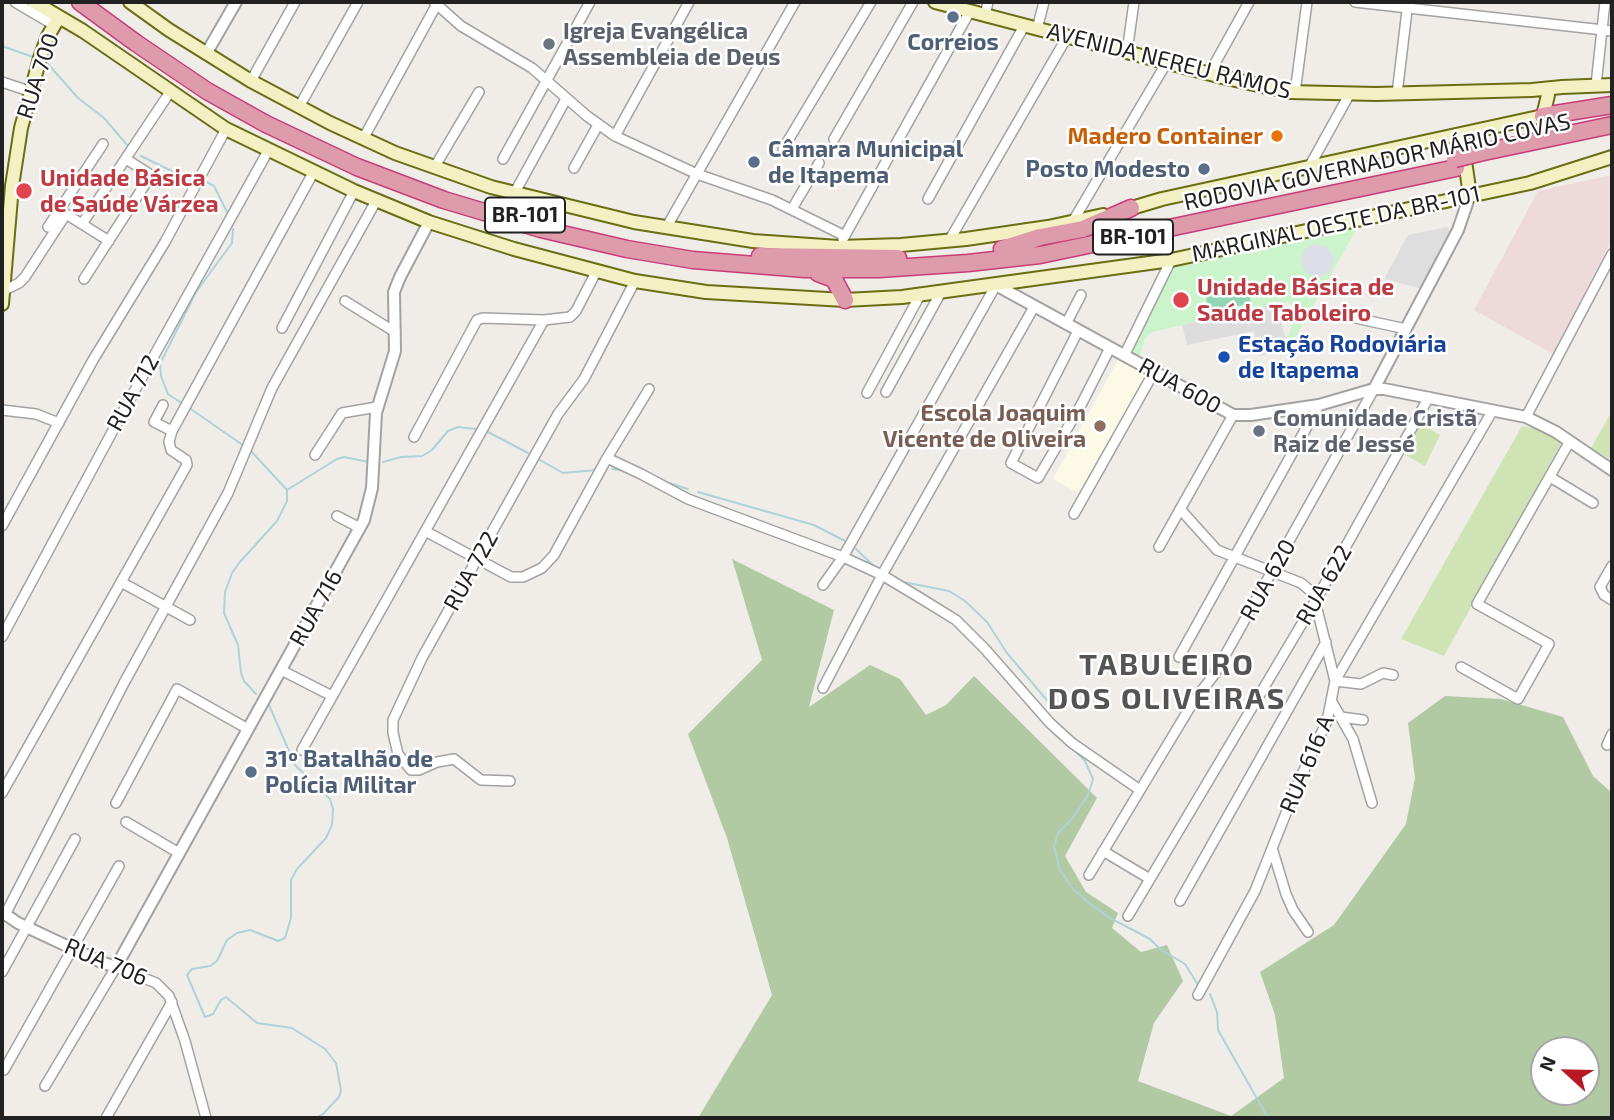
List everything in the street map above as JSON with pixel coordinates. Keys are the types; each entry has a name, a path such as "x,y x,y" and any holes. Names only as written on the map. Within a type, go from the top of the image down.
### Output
{"highway":[{"name":"RODOVIA GOVERNADOR MÁRIO COVAS","path":"80,2 167,65 236,108 328,154 414,190 541,229 626,249 703,261 805,269 915,267 1040,255 1455,163"},
{"name":"RODOVIA GOVERNADOR MÁRIO COVAS","path":"97,2 211,81 294,127 424,182 524,215 649,242 754,256 898,258 1002,249 1095,234 1480,158 1612,135"},
{"path":"1543,116 1612,105"},
{"name":"RODOVIA GOVERNADOR MÁRIO COVAS","path":"1480,158 1612,125"},
{"path":"1002,249 1040,237 1083,229 1131,208"},
{"path":"805,269 834,279 845,300"}],"main road":[{"name":"MARGINAL OESTE DA BR-101","path":"34,2 56,21 83,30 226,129 376,201 500,245 596,272 635,281 720,293 845,300 920,295 1171,260 1530,183 1612,157"},
{"path":"130,2 251,81 363,139 434,168 514,194 666,228 753,241 901,245 1021,232 1543,116 1548,95 1562,86"},
{"name":"AVENIDA NEREU RAMOS","path":"935,2 1209,74 1295,93 1397,94 1612,85"},
{"name":"RUA 700","path":"2,297 13,170 29,91 56,21"},
{"name":"AVENIDA NEREU RAMOS","path":"1532,90 1548,95 1612,85"},
{"path":"1461,134 1470,195"}],"street":[{"path":"15,2 56,21"},
{"path":"206,54 236,2"},
{"path":"251,81 295,2"},
{"path":"299,107 358,2"},
{"path":"503,159 590,2"},
{"path":"615,136 689,2"},
{"path":"666,228 795,2"},
{"path":"783,149 871,2"},
{"path":"834,139 913,2"},
{"path":"985,16 988,2"},
{"path":"1037,29 1044,2"},
{"path":"1127,52 1134,2"},
{"path":"1209,74 1249,2"},
{"path":"1295,93 1307,2"},
{"path":"1355,2 1407,5 1607,30"},
{"path":"1596,85 1607,30 1605,2"},
{"path":"363,139 436,3 461,26 519,58 598,125 615,136 697,174 792,209 842,242 970,11"},
{"path":"1397,94 1407,5"},
{"path":"928,199 1024,26"},
{"path":"949,241 1067,37"},
{"path":"1073,221 1167,62"},
{"path":"2,82 29,91"},
{"path":"82,224 170,92"},
{"path":"434,168 479,92"},
{"path":"1308,169 1349,95"},
{"path":"514,194 566,99"},
{"path":"574,168 598,125"},
{"path":"2,526 111,329 165,242 226,129"},
{"path":"2,297 24,277 103,144"},
{"name":"RUA 712","path":"2,637 268,151"},
{"path":"84,279 151,175 126,159"},
{"path":"792,209 819,163"},
{"path":"2,793 187,462 172,450 169,442 172,431 313,173"},
{"path":"282,328 354,191"},
{"path":"1374,389 1458,230 1470,195"},
{"path":"3,914 228,493 277,378 376,201"},
{"path":"63,211 108,241"},
{"path":"48,227 63,211"},
{"name":"RUA 716","path":"116,967 360,528 372,488 377,407 394,357 394,298 397,283 429,222"},
{"path":"1526,417 1612,254"},
{"path":"1124,356 1171,260"},
{"path":"414,437 477,320 567,318 573,315 596,272"},
{"name":"RUA 722","path":"510,781 481,780 454,759 411,770 398,754 393,720 477,559 558,414 584,379 635,281"},
{"path":"823,585 843,557 996,285"},
{"name":"RUA 600","path":"996,285 1233,415 1319,405 1374,389 1526,417 1545,425 1612,470"},
{"path":"886,391 941,292"},
{"path":"867,393 920,295"},
{"path":"1066,324 1082,295"},
{"path":"345,301 395,332"},
{"path":"823,688 882,575 1034,307"},
{"path":"1351,317 1406,329"},
{"path":"302,750 544,320"},
{"path":"1079,331 1011,463 1038,478 1081,405 1110,348"},
{"path":"1074,514 1154,372"},
{"path":"425,531 515,578 547,565 649,389"},
{"name":"RUA 620","path":"1089,875 1195,699 1214,675 1374,389"},
{"name":"RUA 622","path":"1128,916 1316,600 1429,397"},
{"path":"163,405 154,422 172,431"},
{"path":"1179,657 1319,405"},
{"path":"315,455 342,413 377,407"},
{"path":"2,410 36,414 59,423"},
{"path":"1393,675 1383,673 1353,685 1335,681 1493,410"},
{"path":"1159,547 1233,415"},
{"path":"1461,667 1518,699 1549,644 1477,604 1570,441"},
{"path":"607,458 688,499 843,557 882,575 956,620 1064,736 1140,790"},
{"path":"1550,477 1592,503"},
{"path":"1180,509 1213,547 1301,583 1313,593 1316,600"},
{"path":"337,516 360,528"},
{"path":"1612,566 1600,587 1604,595 1612,600"},
{"path":"121,582 190,620"},
{"name":"RUA 616 A","path":"1198,995 1255,891 1327,721 1335,681 1316,600"},
{"path":"1180,901 1326,642"},
{"path":"281,670 332,696"},
{"path":"116,803 177,689 248,729"},
{"path":"1332,702 1359,755 1372,803"},
{"path":"1341,718 1363,720"},
{"path":"1607,745 1612,734"},
{"path":"126,822 179,853"},
{"path":"2,972 75,839"},
{"path":"1272,848 1286,894 1308,932"},
{"path":"1104,851 1150,879"},
{"path":"4,1070 119,866"},
{"name":"RUA 706","path":"3,914 165,990 172,1002 206,1118"},
{"path":"45,1086 116,967"},
{"path":"106,1118 172,1002"}],"shaded area":[{"path":"1612,175 1612,239 1553,354 1474,310 1538,191"},
{"path":"1447,227 1452,236 1422,289 1384,279 1408,235"},
{"path":"1314,244 1328,247 1334,259 1330,272 1317,278 1305,272 1301,260 1304,250"},
{"path":"1277,304 1288,350 1259,356 1254,331 1187,345 1182,325"},
{"name":"Escola Joaquim Vicente de Oliveira","path":"1119,358 1147,373 1080,494 1053,479"}],"green space":[{"path":"1358,227 1288,350 1286,341 1295,306 1287,302 1152,332 1145,338 1139,359 1131,355 1174,266 1245,251 1262,251 1265,245 1342,234 1344,230"},
{"path":"1247,283 1251,303 1209,312 1205,293"},
{"path":"1612,411 1612,460 1591,448"},
{"path":"1418,422 1440,435 1425,466 1402,453"},
{"path":"1522,426 1537,429 1562,442 1444,656 1401,639"},
{"path":"732,559 834,610 809,707 870,665 900,679 926,715 946,705 974,676 1097,798 1065,856 1086,892 1118,913 1112,928 1141,952 1167,945 1183,981 1154,1023 1138,1081 1231,1116 1284,1078 1275,1015 1260,972 1334,925 1406,824 1415,778 1408,723 1445,696 1501,699 1563,717 1593,776 1612,793 1612,1118 698,1118 772,995 727,838 688,734 762,660"}],"waterway":[{"path":"2,46 33,57"},
{"path":"48,64 78,98 104,118 128,146"},
{"path":"141,156 190,180"},
{"path":"203,180 214,186 228,214"},
{"path":"183,404 168,394 161,376 160,364 196,292 232,243 233,229"},
{"path":"188,407 244,446"},
{"path":"383,462 401,457 422,456 432,450 448,431 458,427 476,429"},
{"path":"488,432 528,453"},
{"path":"251,451 287,490 287,501 277,521 240,562 232,573 225,592 224,613 238,645 241,673 244,681 256,694"},
{"path":"287,490 337,459 344,457 369,462"},
{"path":"540,460 563,473 596,470"},
{"path":"612,469 627,471"},
{"path":"663,481 688,489"},
{"path":"698,492 814,525 845,541"},
{"path":"856,549 876,568"},
{"path":"903,582 949,591 965,601 987,622 1007,653 1056,711"},
{"path":"269,705 295,765 330,799 333,809 332,825 326,838 297,869 291,880 291,918 285,938 278,941 250,930 237,933 227,940 217,961 210,966 192,969 187,975 205,1017 213,1014 221,1000 226,997 257,1023 292,1028 325,1049 336,1063 341,1090 339,1097 316,1118"},
{"path":"1072,748 1085,761 1093,779 1088,795 1071,820 1058,833 1054,847 1060,870 1074,890 1089,903 1110,918 1150,939 1160,949 1185,964 1198,985"},
{"path":"1210,994 1217,1012 1218,1030 1268,1118"}],"place":[{"name":"Correios","path":"953,17"},
{"name":"Igreja Evangélica Assembleia de Deus","path":"549,44"},
{"name":"Madero Container","path":"1277,136"},
{"name":"Câmara Municipal de Itapema","path":"754,162"},
{"name":"Posto Modesto","path":"1204,169"},
{"name":"Unidade Básica de Saúde Várzea","path":"24,191"},
{"name":"Unidade Básica de Saúde Taboleiro","path":"1181,300"},
{"name":"Estação Rodoviária de Itapema","path":"1224,357"},
{"name":"Escola Joaquim Vicente de Oliveira","path":"1100,426"},
{"name":"Comunidade Cristã Raiz de Jessé","path":"1259,431"},
{"name":"31º Batalhão de Polícia Militar","path":"251,772"}],"district":[{"name":"TABULEIRO DOS OLIVEIRAS","path":"1167,682"}]}
